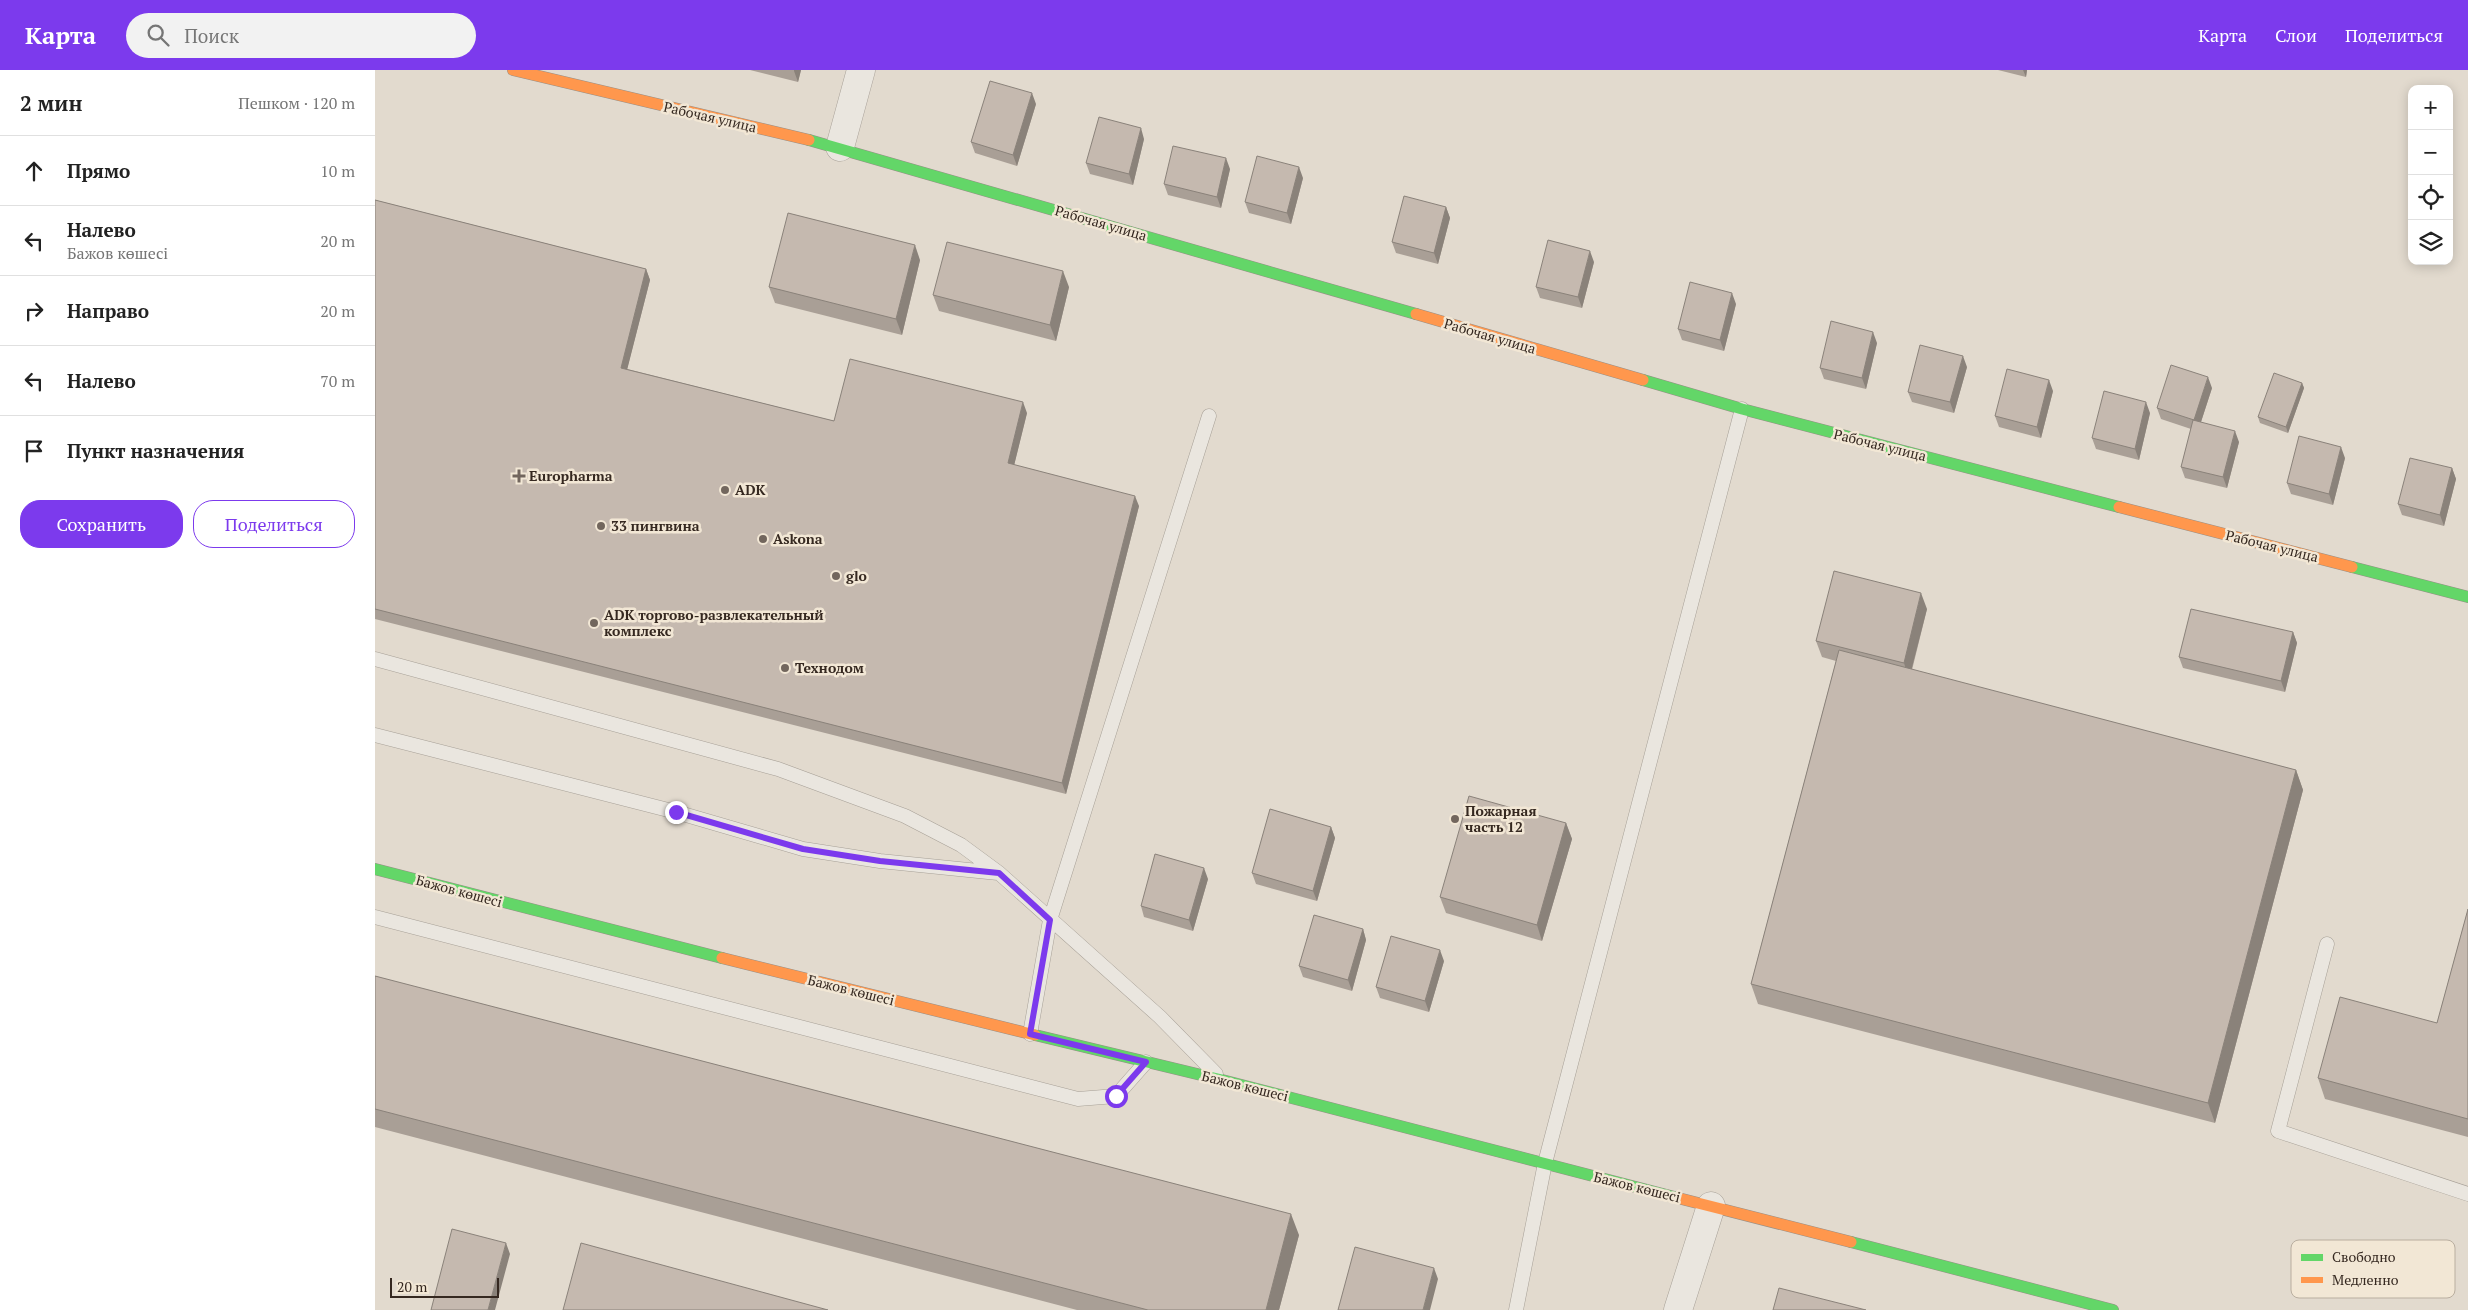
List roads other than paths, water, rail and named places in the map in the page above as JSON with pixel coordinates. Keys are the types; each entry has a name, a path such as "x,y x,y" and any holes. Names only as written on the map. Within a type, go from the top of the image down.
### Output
{"street":[{"name":"Рабочая улица","path":"513,70 839,147 1742,409 2468,596"},
{"path":"839,147 861,70"},
{"name":"Бажов көшесі","path":"375,869 543,913 1222,1080 2113,1310"},
{"path":"1678,1310 1711,1206"}],"lane":[{"path":"1516,1310 1545,1163 1742,409"},
{"path":"1030,1034 1050,920 1209,416"},
{"path":"375,659 778,769 905,816 961,845 999,873 1160,1017 1222,1080"},
{"path":"375,735 676,812 803,849 880,861 999,873"},
{"path":"375,917 1077,1099 1116,1096 1146,1062"},
{"path":"2327,944 2278,1131 2468,1194"}],"place":[{"name":"Europharma","path":"519,476"},
{"name":"ADK","path":"725,490"},
{"name":"33 пингвина","path":"601,526"},
{"name":"Askona","path":"763,539"},
{"name":"glo","path":"836,576"},
{"name":"ADK торгово-развлекательный комплекс","path":"594,623"},
{"name":"Технодом","path":"785,668"},
{"name":"Пожарная часть 12","path":"1455,819"}]}
